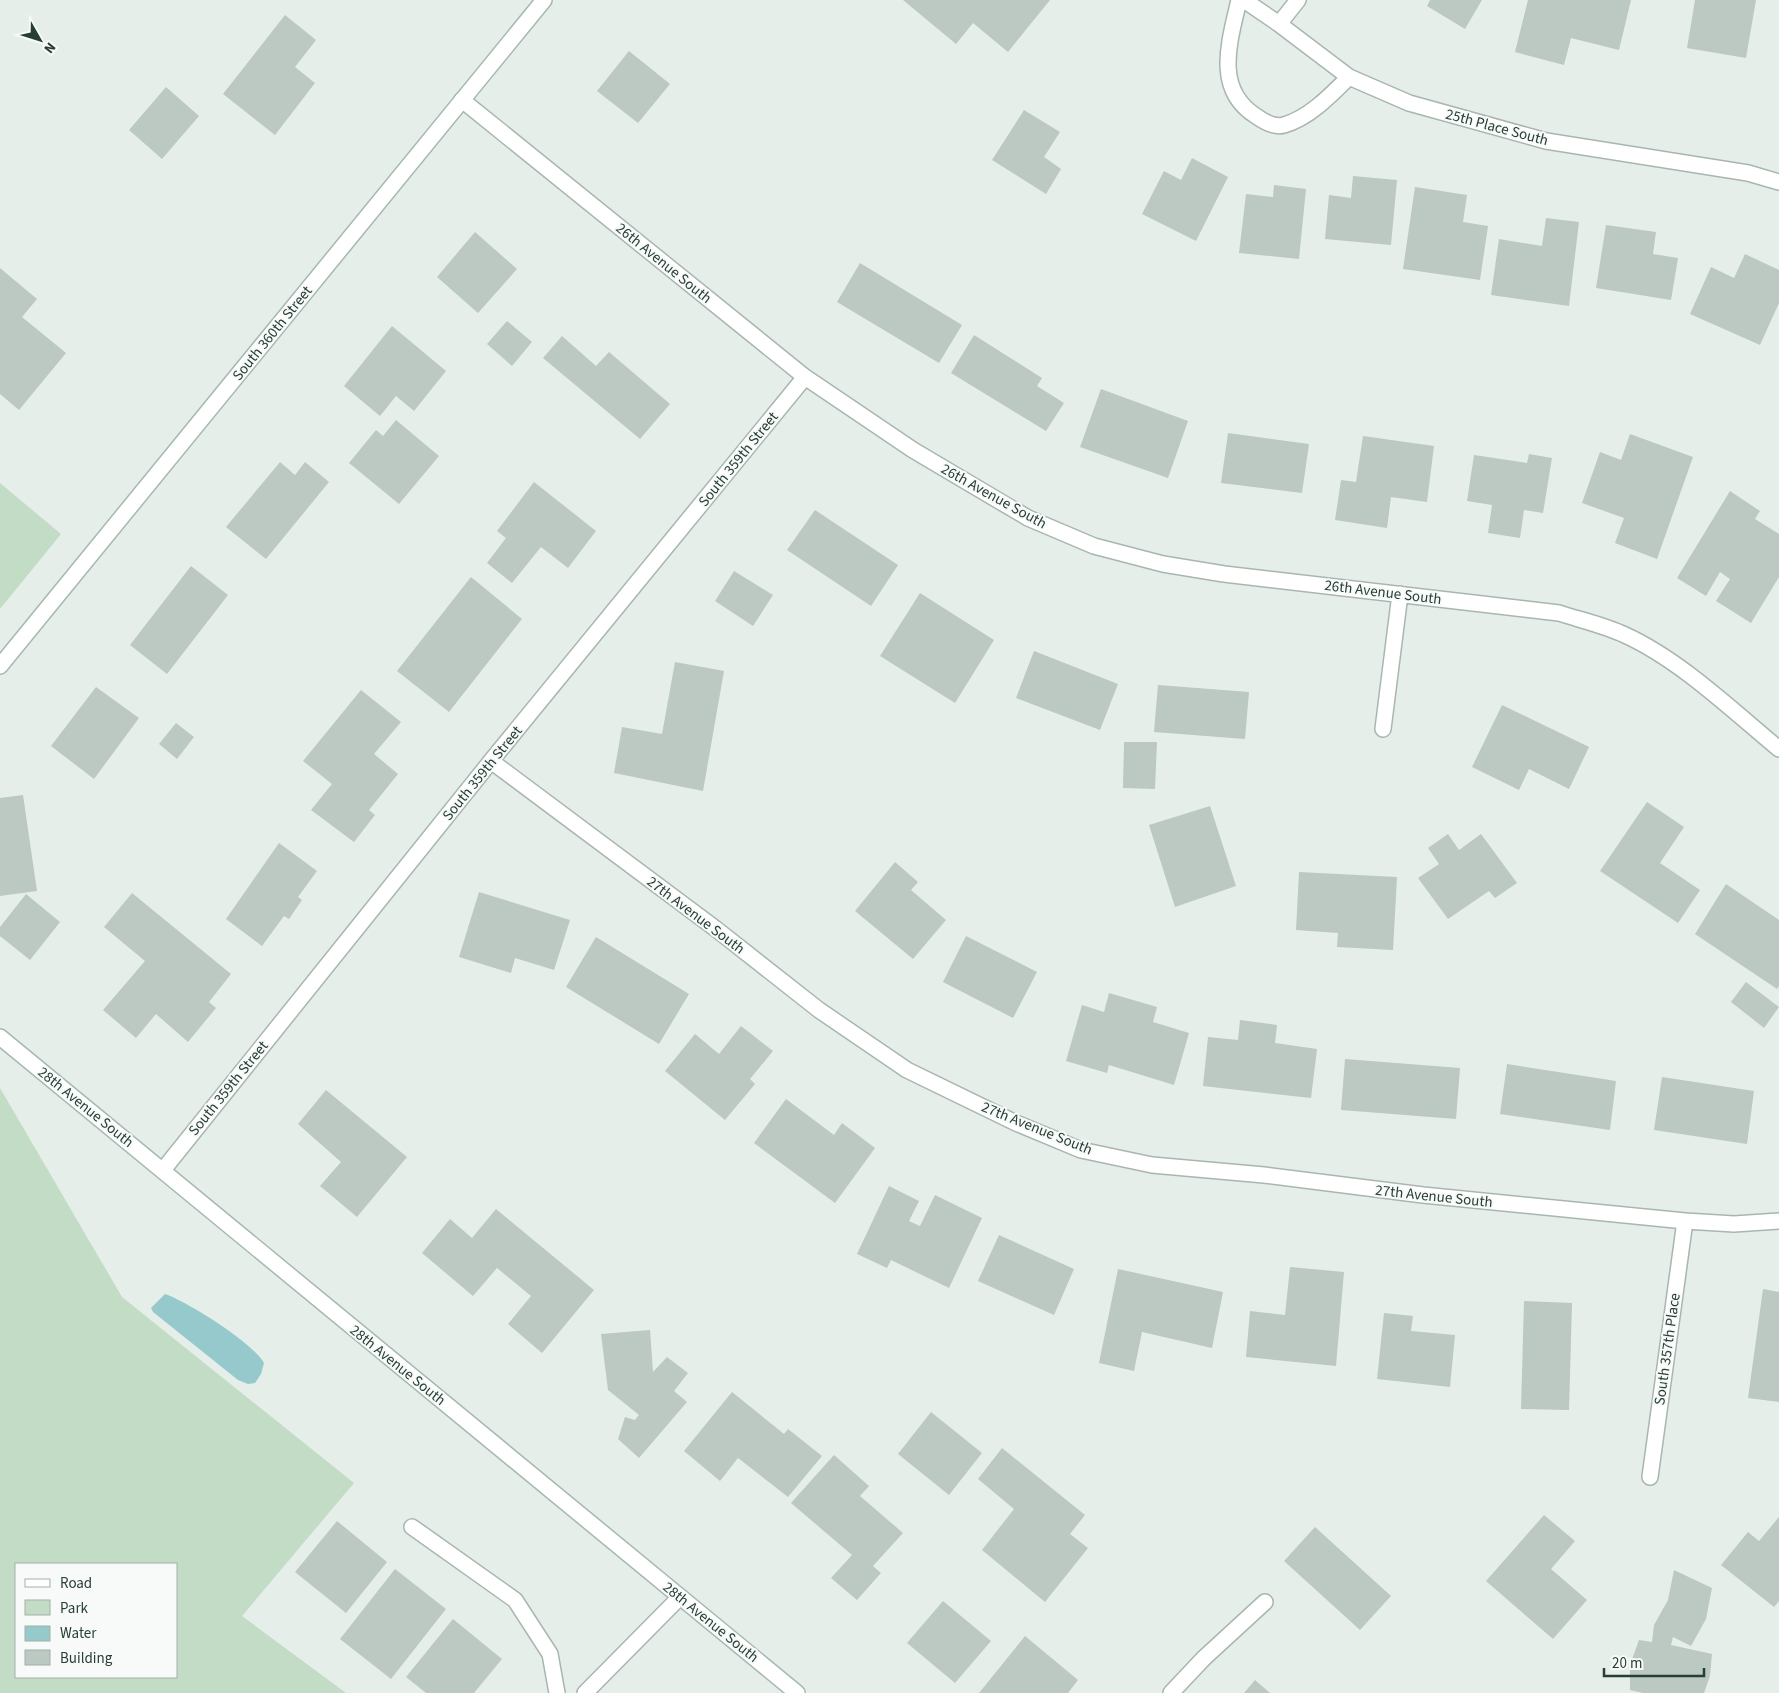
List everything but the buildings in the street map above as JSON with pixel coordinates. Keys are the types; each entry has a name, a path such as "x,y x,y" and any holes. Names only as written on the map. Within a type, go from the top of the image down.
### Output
{"street":[{"name":"South 360th Street","path":"0,666 544,0"},
{"path":"1239,0 1228,48 1228,75 1235,95 1249,112 1266,123 1283,126 1301,118 1349,77"},
{"name":"25th Place South","path":"1244,0 1349,77 1409,104 1546,141 1748,173 1779,182"},
{"path":"1279,24 1298,0"},
{"name":"26th Avenue South","path":"462,100 805,377 914,450 1028,518 1094,546 1163,564 1224,574 1559,613 1624,634 1655,652 1691,677 1779,748"},
{"name":"South 359th Street","path":"163,1170 491,761 805,377"},
{"path":"1383,728 1400,594"},
{"name":"27th Avenue South","path":"491,761 716,928 819,1010 908,1070 1016,1123 1081,1150 1152,1165 1264,1175 1423,1195 1685,1221 1734,1224 1779,1221"},
{"name":"28th Avenue South","path":"0,1037 797,1693"},
{"name":"South 357th Place","path":"1650,1477 1685,1221"},
{"path":"412,1527 515,1600 550,1654 557,1693"},
{"path":"585,1693 680,1597"},
{"path":"1171,1693 1204,1658 1265,1602"}],"green space":[{"path":"0,483 61,534 0,609"},
{"path":"0,1088 122,1297 354,1483 242,1616 346,1693 0,1693"}],"water":[{"path":"165,1294 189,1305 219,1324 234,1334 258,1355 264,1363 261,1374 255,1383 248,1384 238,1380 153,1312 151,1308"}]}
